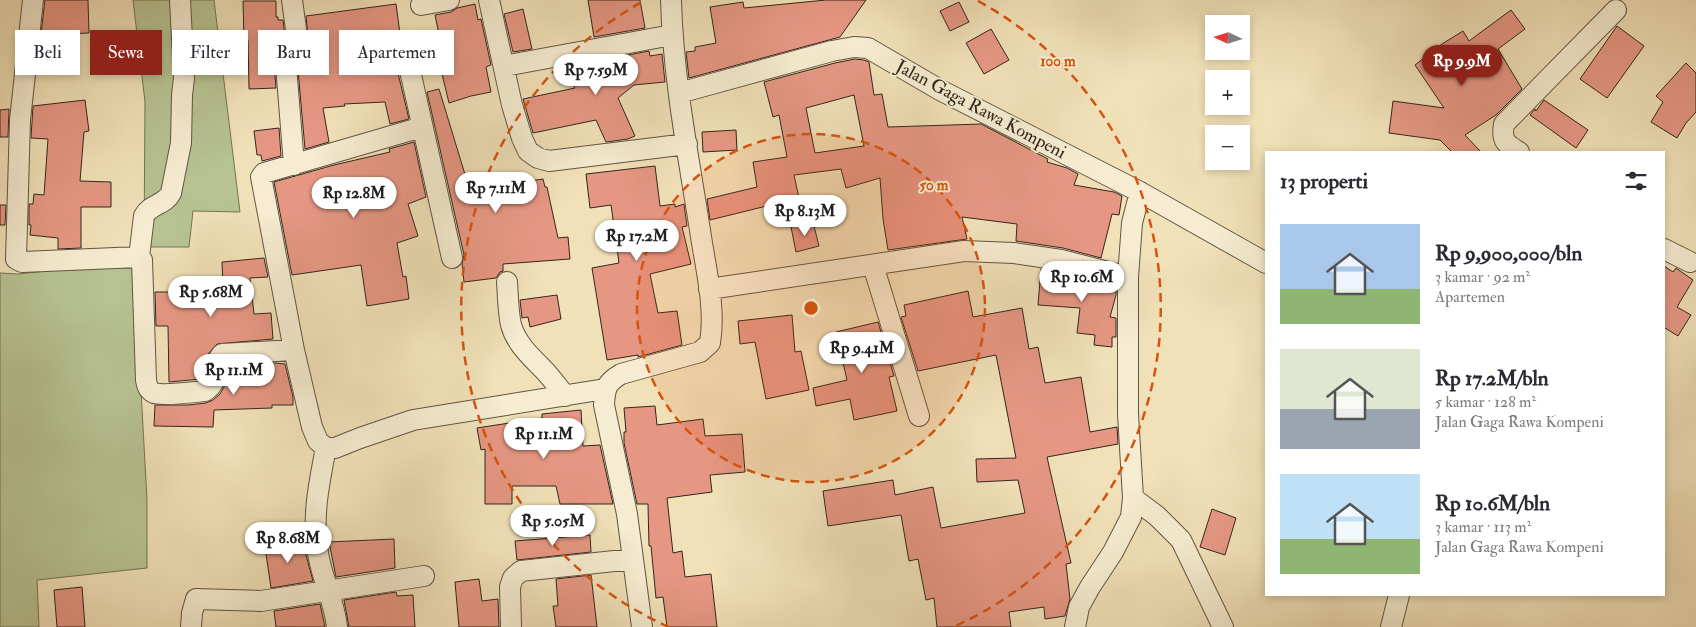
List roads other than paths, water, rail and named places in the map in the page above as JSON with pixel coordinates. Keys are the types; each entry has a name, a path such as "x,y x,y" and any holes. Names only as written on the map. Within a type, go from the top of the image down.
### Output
{"street":[{"path":"33,0 20,120 16,259 22,262 139,257"},
{"path":"180,0 184,78 181,143 171,193 168,199 147,211 144,216 139,257 142,260 146,380 148,388 153,393 161,394 205,391 211,388 214,382 218,359 222,354 294,350"},
{"path":"292,0 298,44 297,47 287,49 285,53 294,165"},
{"path":"421,5 448,0"},
{"path":"489,0 512,105 528,151 538,158 549,161 687,144"},
{"path":"642,627 627,514 604,405 605,389 611,380 621,374 700,352 710,343 712,329 708,289 679,92 672,35 671,0"},
{"path":"1517,151 1506,144 1503,133 1504,124 1616,10"},
{"path":"504,66 672,35"},
{"name":"Jalan Gaga Rawa Kompeni","path":"679,92 832,51 854,47 868,48 940,90 1140,192 1265,262"},
{"path":"411,75 452,258"},
{"path":"422,127 264,173 261,177 294,350 312,426 318,440 326,448 335,448 413,420 605,389"},
{"path":"1075,627 1079,607 1090,586 1113,552 1131,517 1133,498 1128,414 1128,277 1132,223 1140,192"},
{"path":"1665,250 1690,262"},
{"path":"708,289 964,251 1014,253 1061,260 1128,277"},
{"path":"873,265 919,416"},
{"path":"507,282 509,312 512,327 517,338 528,355 544,370 565,396"},
{"path":"326,448 315,508 317,545 321,567 336,614 338,627"},
{"path":"1133,498 1157,516 1181,540 1223,627"},
{"path":"511,627 510,587 513,578 521,572 633,559"},
{"path":"191,627 196,599 261,601 424,576"},
{"path":"1391,627 1399,596"}]}
